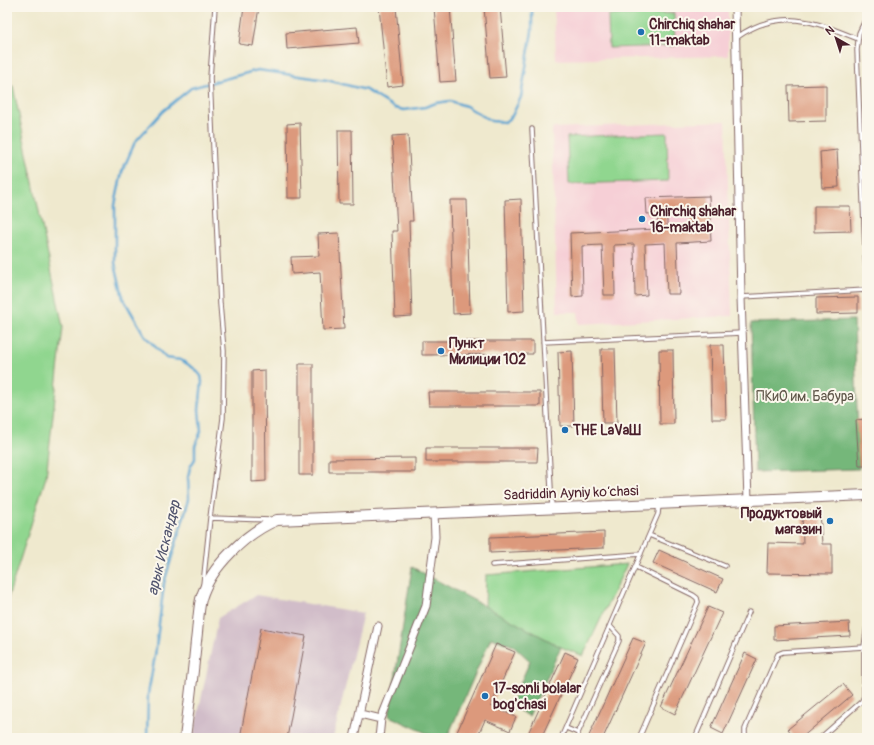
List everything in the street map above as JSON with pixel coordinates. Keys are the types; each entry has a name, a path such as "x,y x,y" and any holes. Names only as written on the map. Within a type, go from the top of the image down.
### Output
{"street":[{"path":"735,7 741,296 748,500"},
{"name":"Sadriddin Ayniy ko‘chasi","path":"277,520 867,495"},
{"path":"379,738 381,719 426,606 434,537 434,513"},
{"path":"185,738 201,599 215,573 232,550 264,525 277,520"},
{"path":"354,738 378,626"},
{"path":"360,714 381,719"}],"lane":[{"path":"201,599 223,418 224,351 210,78 215,7"},
{"path":"867,16 859,32 856,50 867,299"},
{"path":"735,39 756,26 775,21 791,20 822,25 858,39"},
{"path":"532,129 552,508"},
{"path":"741,296 867,290"},
{"path":"543,342 742,333"},
{"path":"561,738 636,567 658,514 659,504"},
{"path":"210,518 277,520"},
{"path":"649,535 725,566"},
{"path":"492,565 641,554"},
{"path":"636,567 693,595 697,598 698,602 639,738"},
{"path":"695,738 749,612"},
{"path":"820,738 862,701 864,696 864,647 867,625"},
{"path":"566,728 578,736 619,641 619,636 610,626"},
{"path":"750,738 745,735 745,729 778,654 783,652 864,647"}],"shaded area":[{"name":"Chirchiq shahar 11-maktab","path":"554,7 728,7 728,56 556,60"},
{"name":"Chirchiq shahar 16-maktab","path":"726,121 732,316 579,324 578,312 557,312 552,128"},
{"path":"256,595 363,613 333,738 193,738 218,618"}],"green space":[{"path":"674,13 675,46 609,48 608,15"},
{"path":"7,84 13,86 63,327 46,477 7,601"},
{"path":"667,133 668,181 569,184 567,137"},
{"name":"ПКиО им. Бабура","path":"854,320 859,469 755,472 751,323"},
{"path":"627,564 583,656 561,647 485,607 486,575"},
{"path":"412,567 561,647 529,716 510,706 530,661 514,646 491,638 447,738 437,738 389,716"}],"building":[{"path":"244,7 259,7 253,46 239,44"},
{"path":"379,7 396,7 403,85 387,87"},
{"path":"434,7 450,7 456,81 440,82"},
{"path":"484,7 500,7 506,77 490,78"},
{"path":"357,27 359,43 287,49 286,33"},
{"path":"826,85 826,121 789,122 788,86"},
{"path":"300,123 302,198 288,198 287,124"},
{"path":"338,130 352,130 353,204 339,204"},
{"path":"408,135 413,221 409,221 412,316 395,317 392,231 397,231 392,136"},
{"path":"837,150 839,187 822,188 820,152"},
{"path":"709,196 711,241 677,243 679,294 667,294 665,243 645,244 647,295 635,296 634,244 614,245 615,295 604,295 602,245 582,246 583,296 572,297 570,233 658,229 657,213 647,214 646,198","holes":["691,212 691,228 667,229 667,213"]},
{"path":"521,199 524,311 508,312 505,200"},
{"path":"450,200 467,200 470,313 453,314"},
{"path":"814,206 850,206 851,231 814,232"},
{"path":"339,233 344,329 323,330 320,272 292,274 291,257 319,256 318,234"},
{"path":"858,297 858,313 816,314 816,298"},
{"path":"422,341 533,341 533,354 422,355"},
{"path":"710,345 724,345 726,419 712,419"},
{"path":"601,349 615,349 617,423 603,423"},
{"path":"659,350 673,350 674,424 660,424"},
{"path":"572,351 574,426 560,426 558,352"},
{"path":"299,364 313,364 313,475 299,475"},
{"path":"265,370 266,481 252,482 252,371"},
{"path":"428,392 540,392 540,406 429,406"},
{"path":"865,419 867,466 859,466 856,420"},
{"path":"426,448 538,448 537,462 426,462"},
{"path":"415,458 415,472 329,472 329,459"},
{"path":"820,511 822,544 832,544 832,574 767,573 768,543 803,544 802,512"},
{"path":"604,532 604,548 490,553 490,537"},
{"path":"659,550 723,579 717,592 653,563"},
{"path":"708,607 722,613 675,714 661,707"},
{"path":"849,622 850,636 774,640 774,626"},
{"path":"261,628 306,636 287,738 240,738"},
{"path":"633,638 646,643 603,738 588,738"},
{"path":"496,644 515,652 491,706 516,717 510,731 485,720 477,738 471,738 457,732"},
{"path":"565,652 578,658 541,738 526,738"},
{"path":"745,653 757,659 723,734 711,728"},
{"path":"843,684 852,695 801,738 795,738 788,729"}],"waterway":[{"name":"арык Искандер","path":"147,738 148,694 155,656 164,583 189,499 188,477 190,467 195,459 195,446 201,431 199,410 202,382 201,376 195,369 181,360 166,358 145,336 123,298 115,263 115,205 122,172 135,142 163,111 191,88 258,70 327,80 366,90 395,108 404,110 450,101 466,106 491,121 505,122 512,116 521,97 532,31 532,7"}],"place":[{"name":"Chirchiq shahar 11-maktab","path":"641,32"},
{"name":"Chirchiq shahar 16-maktab","path":"642,219"},
{"name":"Пункт Милиции 102","path":"441,351"},
{"name":"THE LaVaШ","path":"565,430"},
{"name":"Продуктовый магазин","path":"830,521"},
{"name":"17-sonli bolalar bog'chasi","path":"485,696"}]}
